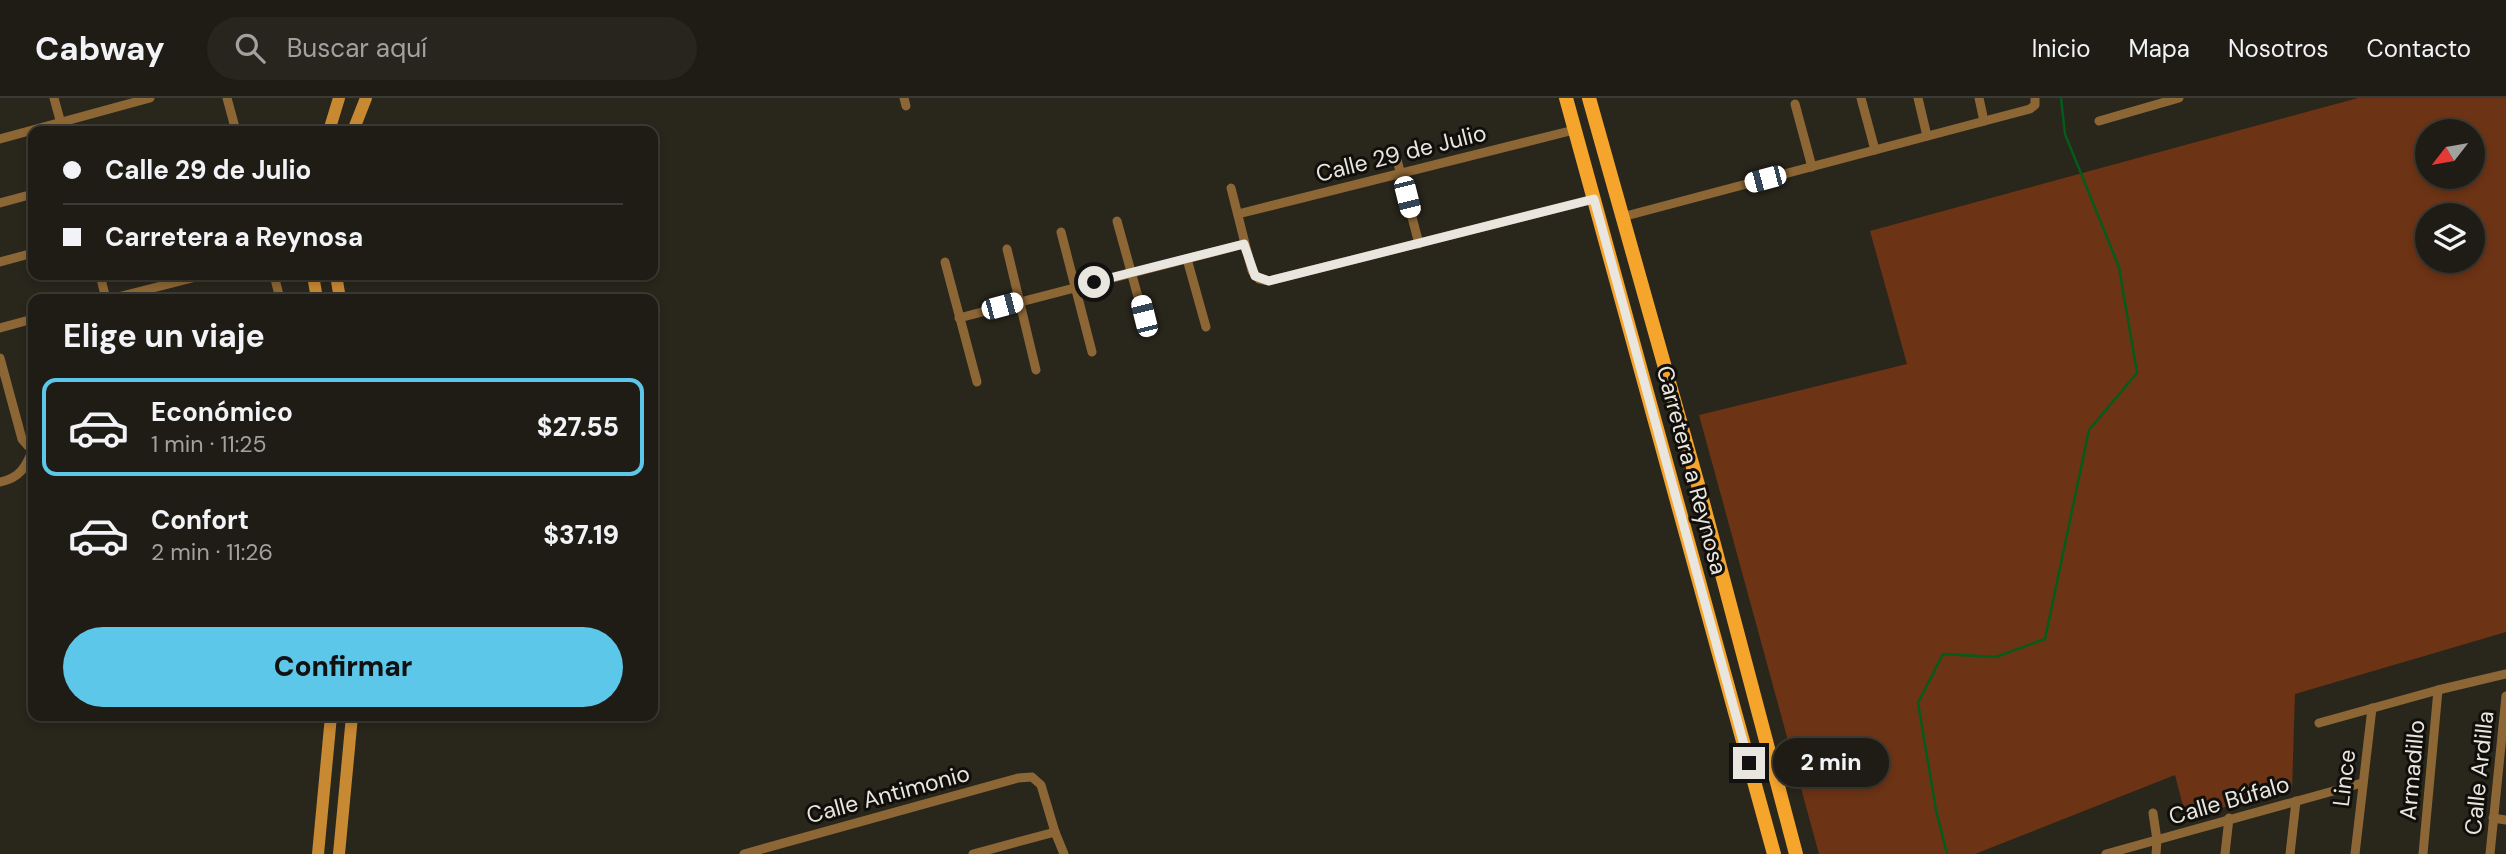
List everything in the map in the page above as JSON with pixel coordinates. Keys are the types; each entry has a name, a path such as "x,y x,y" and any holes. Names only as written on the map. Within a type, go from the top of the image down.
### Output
{"main road":[{"path":"1567,102 1580,111 1584,110 1587,98"},
{"name":"Carretera a Reynosa","path":"1587,98 1702,499 1796,854"},
{"name":"Carretera a Reynosa","path":"1567,102 1774,854"},
{"path":"1580,148 1596,164 1617,199"},
{"path":"1594,199 1604,202 1612,210 1635,263"},
{"path":"1737,718 1758,713"}],"street":[{"path":"54,98 62,126"},
{"path":"65,126 150,98"},
{"path":"227,98 235,126"},
{"path":"331,126 339,98"},
{"path":"355,126 366,98"},
{"path":"1861,98 1875,150"},
{"path":"1917,98 1927,136"},
{"path":"1979,98 1984,121"},
{"path":"2099,121 2163,100 2179,98"},
{"path":"1622,217 1984,121 2034,103"},
{"path":"1795,104 1812,166"},
{"name":"Calle 29 de Julio","path":"1238,214 1574,130"},
{"path":"0,139 28,134"},
{"path":"1395,152 1419,244"},
{"path":"1231,188 1252,271 1259,279 1269,281 1594,199"},
{"path":"0,203 28,195"},
{"path":"1117,221 1148,333"},
{"path":"1061,232 1092,352"},
{"path":"959,318 1244,244"},
{"path":"1007,249 1036,370"},
{"path":"0,262 28,254"},
{"path":"1187,259 1206,327"},
{"path":"945,262 977,382"},
{"path":"128,294 184,280"},
{"path":"0,328 28,320"},
{"path":"0,358 22,439 28,446"},
{"path":"0,481 15,478 22,472 28,459"},
{"path":"2319,723 2506,674"},
{"name":"Armadillo","path":"2423,854 2438,690"},
{"name":"Calle Ardilla","path":"2490,854 2506,696"},
{"name":"Lince","path":"2355,854 2372,708"},
{"path":"318,854 331,721"},
{"path":"339,854 352,721"},
{"name":"Calle Antimonio","path":"744,854 1018,778 1032,777 1041,785 1055,832"},
{"name":"Calle Búfalo","path":"2106,854 2362,783"},
{"path":"2290,854 2296,801"},
{"path":"2152,813 2157,840 2156,854"},
{"path":"2225,854 2229,818"},
{"path":"2493,818 2506,820"},
{"path":"973,854 1055,832 1064,854"}],"shaded area":[{"path":"2358,98 2506,98 2506,632 2295,694 2292,790 2186,817 2175,775 1975,854 1819,854 1699,415 1907,364 1870,231"}],"waterway":[{"path":"1947,854 1936,810 1918,703 1943,654 1996,657 2045,639 2089,430 2137,373 2119,267 2065,134 2061,98"}],"route":[{"path":"1094,282 1244,244 1255,276 1269,281 1594,199 1749,763"}]}
